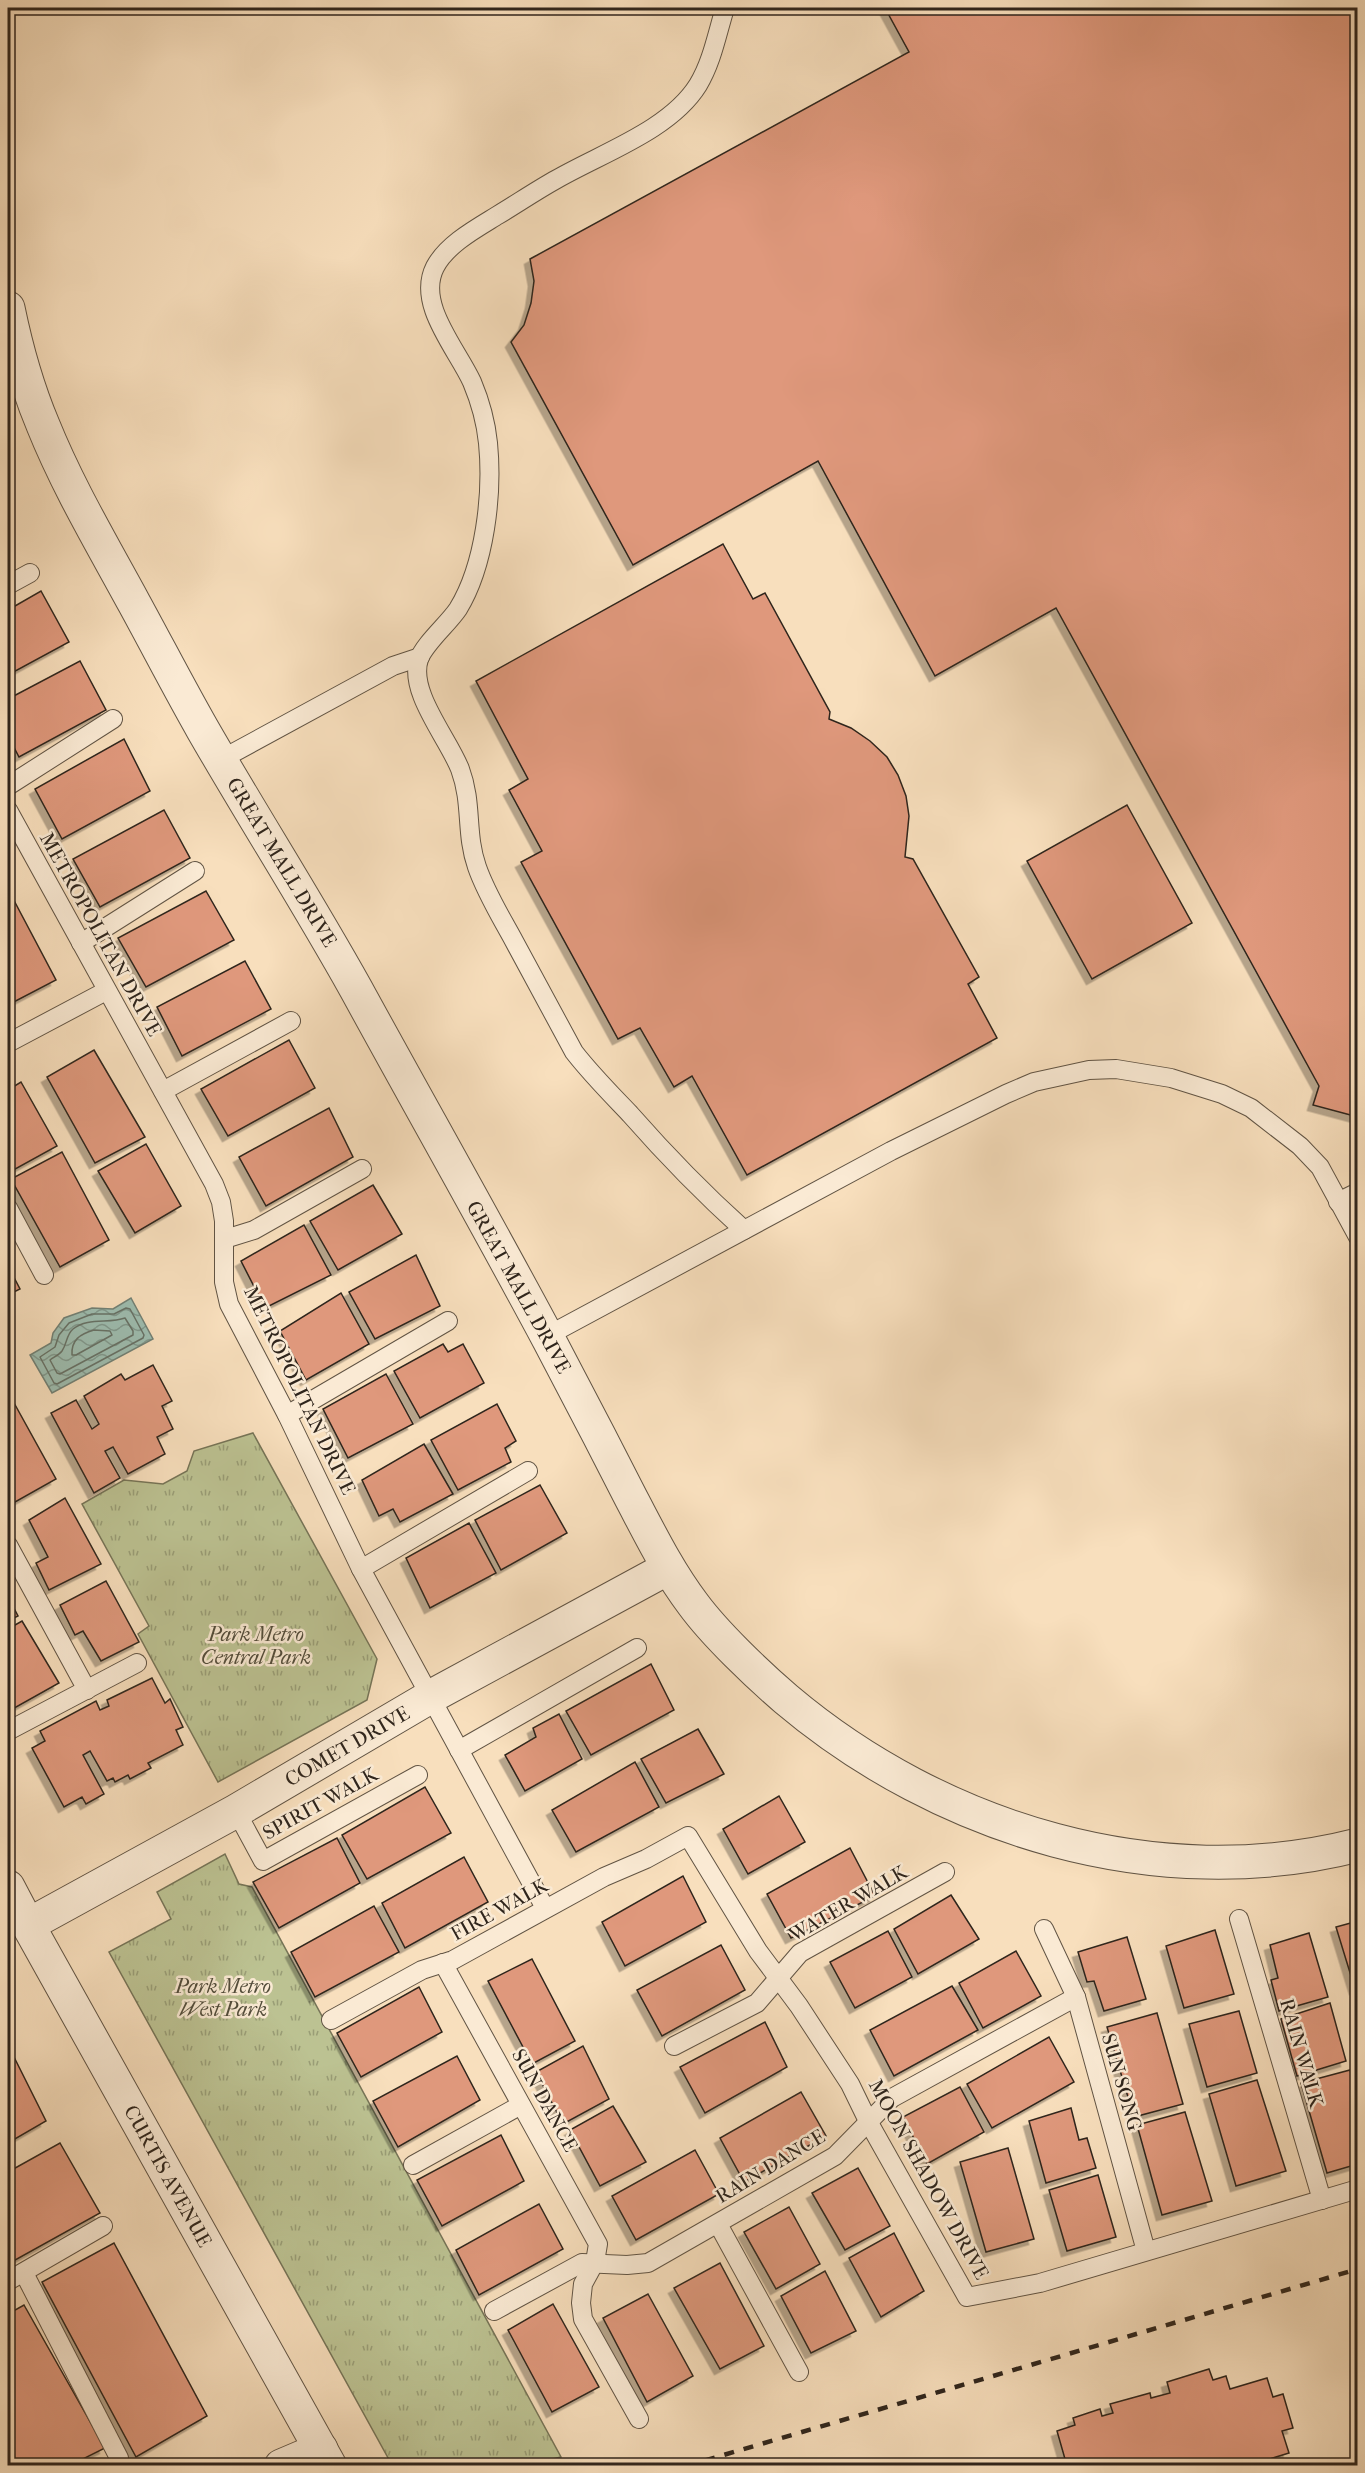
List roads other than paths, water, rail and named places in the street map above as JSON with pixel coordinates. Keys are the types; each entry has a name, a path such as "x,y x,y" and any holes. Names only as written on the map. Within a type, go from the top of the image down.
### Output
{"street":[{"name":"GREAT MALL DRIVE","path":"8,308 24,373 41,422 60,465 205,732 320,924 547,1336 668,1568 696,1609 784,1697 830,1733 878,1766 923,1792 1009,1827 1058,1841 1139,1857 1232,1862 1280,1859 1358,1845"},
{"name":"COMET DRIVE","path":"28,1925 236,1811 430,1697 668,1568"},
{"name":"CURTIS AVENUE","path":"8,1887 326,2457"},
{"path":"281,2466 326,2457"}],"lane":[{"path":"725,8 709,64 697,87 679,107 661,122 557,179 478,228 450,249 435,266 429,286 432,307 473,384 483,415 488,445 489,483 478,560 466,595 451,619 420,657 416,675 421,694 468,789 470,843 485,888 574,1052 679,1169 744,1230"},
{"path":"8,585 30,573"},
{"path":"222,759 393,666 420,657"},
{"path":"8,786 113,718"},
{"name":"METROPOLITAN DRIVE","path":"8,810 214,1184 221,1202 225,1239 224,1282 229,1304 287,1415 361,1569 545,1908"},
{"path":"81,943 195,871"},
{"path":"8,1043 106,991"},
{"path":"163,1091 291,1021"},
{"path":"547,1336 891,1151 1006,1094 1034,1082 1089,1070 1116,1069 1171,1078 1222,1094 1251,1108 1300,1146 1320,1167 1358,1237"},
{"path":"225,1239 254,1230 362,1169"},
{"path":"1338,1202 1358,1192"},
{"path":"8,1208 44,1275"},
{"path":"287,1415 448,1321"},
{"path":"361,1569 528,1471"},
{"path":"8,1545 87,1690"},
{"path":"459,1750 637,1648"},
{"path":"8,1731 137,1663"},
{"name":"SPIRIT WALK","path":"236,1811 263,1861 417,1775"},
{"name":"FIRE WALK","path":"332,2020 422,1970 453,1960 545,1908 688,1836"},
{"name":"MOON SHADOW DRIVE","path":"688,1836 758,1951 850,2084 869,2123 967,2297 1040,2283 1358,2189"},
{"name":"WATER WALK","path":"674,2046 757,2003 800,1953 945,1872"},
{"name":"RAIN WALK","path":"1239,1918 1322,2200"},
{"name":"SUN SONG","path":"1044,1929 1076,1997 1146,2251"},
{"name":"SUN DANCE","path":"443,1963 592,2231 598,2244 595,2262"},
{"name":"RAIN DANCE","path":"595,2262 627,2265 648,2263 836,2156 892,2098 1076,1997"},
{"path":"413,2165 521,2105"},
{"path":"718,2224 799,2372"},
{"path":"103,2226 16,2277 119,2458"},
{"path":"494,2311 582,2263 595,2262"},
{"path":"595,2262 583,2284 581,2303 583,2319 639,2419"}],"water":[{"path":"131,1298 153,1339 52,1393 30,1355 51,1343 53,1333 64,1318 92,1308 113,1309"}],"railway":[{"path":"686,2466 1358,2269"}],"park label":[{"name":"Park Metro Central Park","path":"256,1646"},
{"name":"Park Metro West Park","path":"223,1998"}]}
